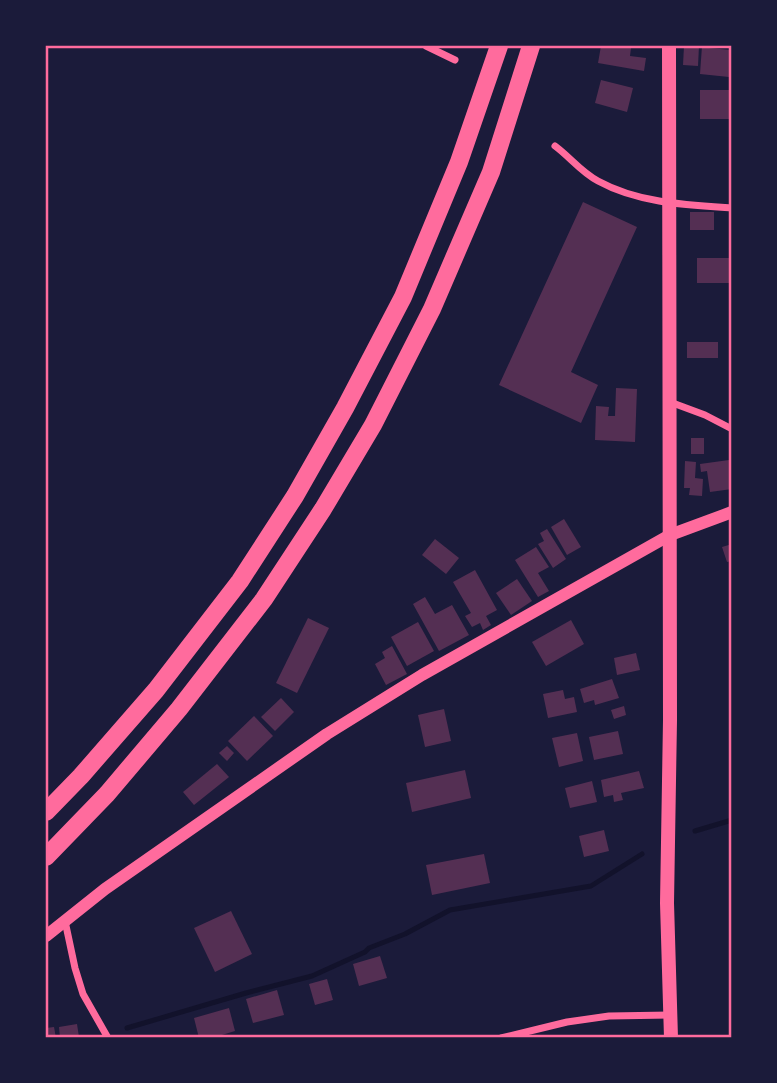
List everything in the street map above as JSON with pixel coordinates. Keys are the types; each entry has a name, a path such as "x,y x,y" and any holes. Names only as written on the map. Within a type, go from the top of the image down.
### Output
{"highway":[{"path":"46,812 156,690 240,581 295,496 403,297 459,162 499,46"},
{"path":"46,857 107,794 179,709 264,599 330,497 373,425 432,309 491,172 531,46"}],"main road":[{"path":"669,46 670,720 667,903 671,1038"}],"street":[{"path":"426,46 436,48 455,60"},
{"path":"555,146 596,180 624,193 648,200 732,208"},
{"path":"669,402 705,415 732,429"},
{"path":"46,936 105,889 327,734 457,654 670,535 732,512"},
{"path":"65,921 83,994 108,1038"},
{"path":"501,1038 534,1034 567,1023 609,1016 670,1014"}],"building":[{"path":"601,46 631,48 630,56 646,58 644,71 598,63"},
{"path":"684,46 699,46 698,66 683,65"},
{"path":"702,46 731,50 729,77 700,74"},
{"path":"601,80 633,88 627,112 595,103"},
{"path":"700,90 732,90 732,119 700,119"},
{"path":"583,202 637,227 571,372 598,385 581,423 499,385"},
{"path":"690,212 714,212 714,230 690,230"},
{"path":"697,258 731,258 731,283 697,283"},
{"path":"687,342 718,342 718,358 687,358"},
{"path":"616,388 637,389 635,442 595,440 596,406 609,407 608,416 615,416"},
{"path":"691,438 704,438 704,454 691,454"},
{"path":"729,460 732,489 710,492 707,471 701,472 700,464"},
{"path":"685,461 696,462 695,478 703,479 702,496 689,495 690,488 684,488"},
{"path":"564,519 581,547 567,555 551,527"},
{"path":"547,529 566,559 553,568 538,544 544,541 540,533"},
{"path":"435,539 459,558 446,574 422,555"},
{"path":"732,544 732,561 727,562 722,547"},
{"path":"536,547 549,567 538,573 549,591 538,597 515,560"},
{"path":"475,570 497,610 486,616 491,625 483,630 480,623 472,627 465,616 471,613 453,582"},
{"path":"517,579 532,601 511,615 496,593"},
{"path":"425,597 435,614 452,605 469,635 439,651 413,604"},
{"path":"308,618 329,628 297,693 276,683"},
{"path":"571,620 584,644 546,666 532,642"},
{"path":"418,622 434,651 407,666 391,637"},
{"path":"392,646 407,674 386,685 375,664 385,658 382,652"},
{"path":"636,653 640,670 617,675 614,658"},
{"path":"612,679 619,698 595,705 594,700 584,703 580,689"},
{"path":"563,690 565,699 574,697 577,712 548,718 543,694"},
{"path":"281,698 294,712 275,731 261,717"},
{"path":"624,706 626,715 614,719 611,710"},
{"path":"444,709 451,741 425,747 418,715"},
{"path":"254,716 273,736 247,761 228,741"},
{"path":"618,731 623,754 594,760 589,737"},
{"path":"577,733 583,761 559,767 552,738"},
{"path":"227,746 234,753 227,761 219,753"},
{"path":"217,764 229,777 194,805 183,792"},
{"path":"465,770 471,798 412,812 406,783"},
{"path":"639,771 644,788 621,793 623,800 614,802 613,795 604,797 601,780"},
{"path":"592,781 597,802 570,808 565,788"},
{"path":"604,830 609,851 584,857 579,836"},
{"path":"484,854 490,883 432,895 426,865"},
{"path":"231,911 252,954 215,972 194,928"},
{"path":"380,956 387,978 359,986 353,964"},
{"path":"327,979 333,1000 315,1005 309,984"},
{"path":"277,990 284,1015 253,1023 246,999"},
{"path":"229,1008 235,1031 212,1038 199,1038 194,1018"},
{"path":"77,1024 79,1037 60,1038 59,1027"},
{"path":"54,1027 56,1038 46,1038 46,1028"}],"waterway":[{"path":"695,831 732,820"},
{"path":"127,1028 312,976 405,934 450,910 591,886 642,854"}]}
